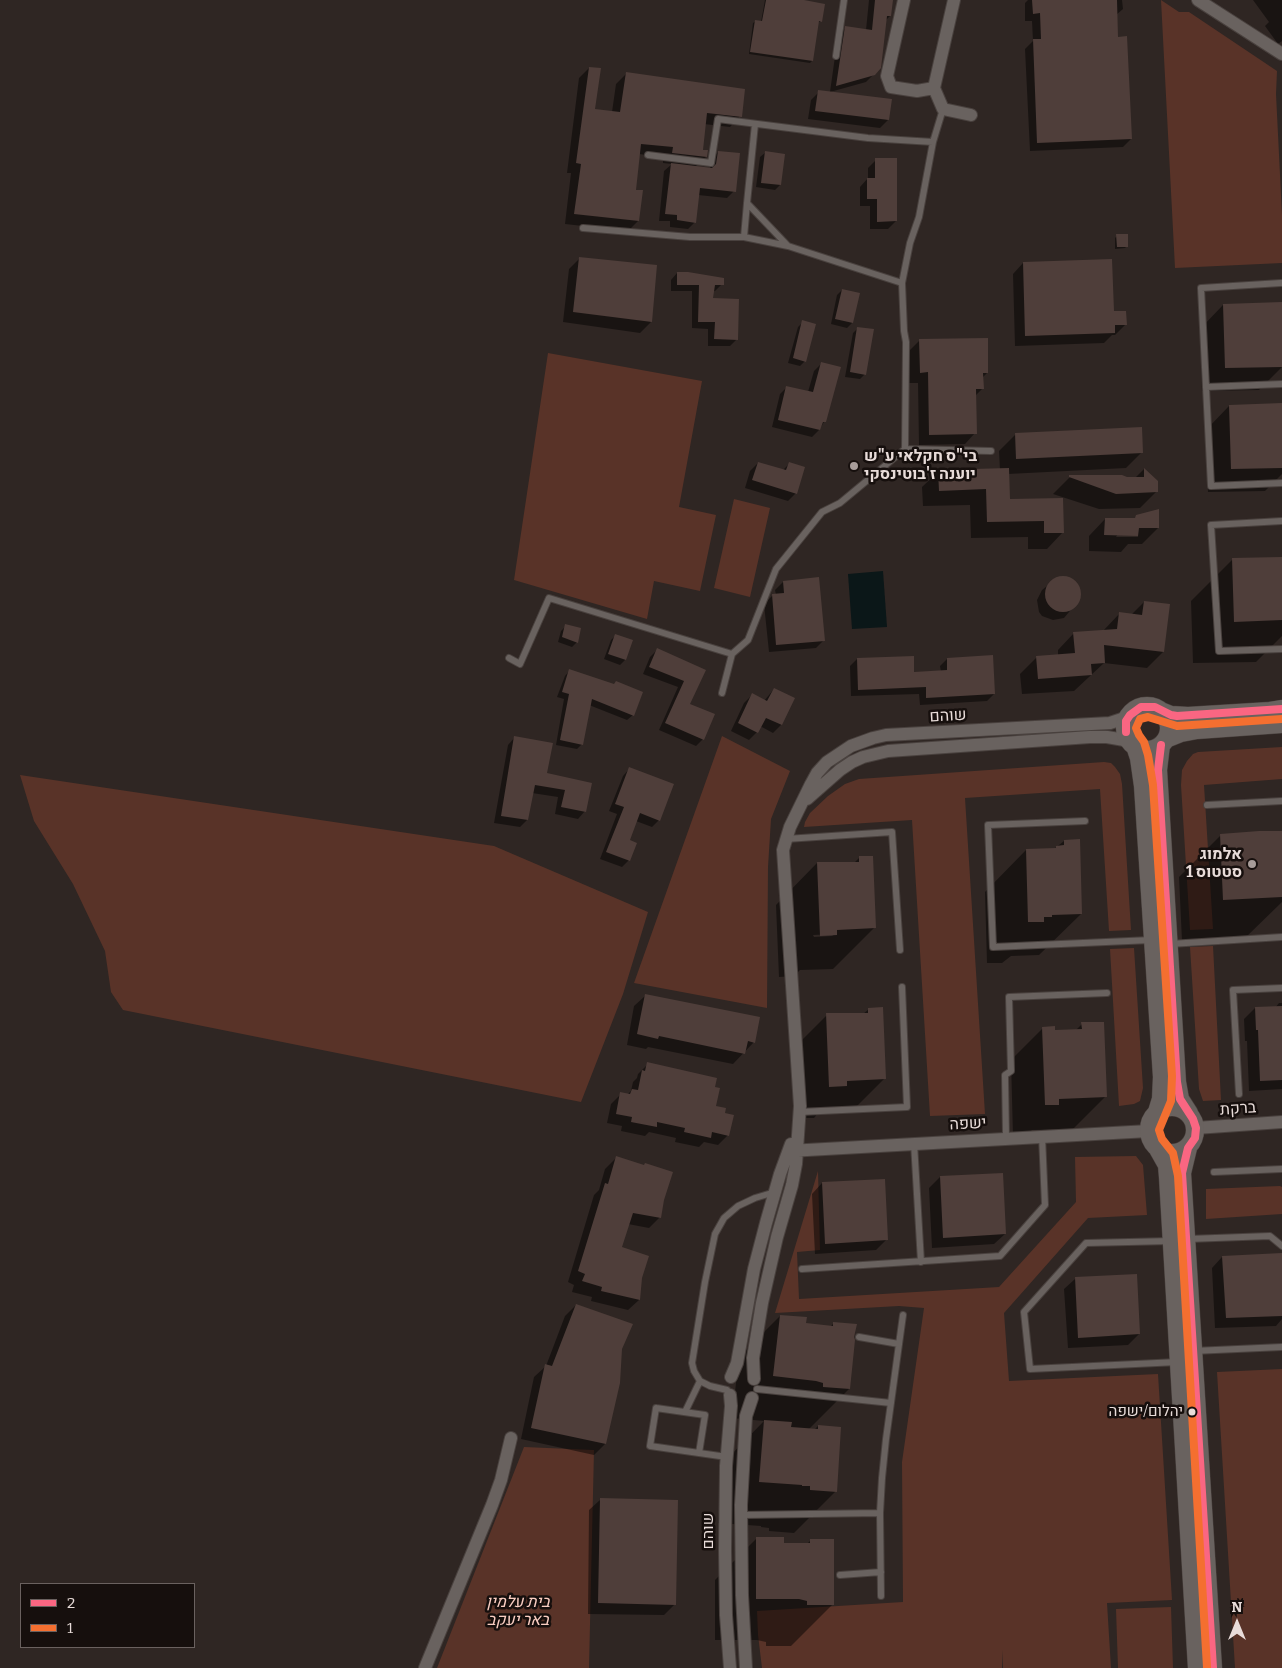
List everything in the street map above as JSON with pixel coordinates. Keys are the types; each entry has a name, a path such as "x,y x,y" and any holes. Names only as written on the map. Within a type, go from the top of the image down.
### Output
{"street":[{"path":"904,0 887,76 891,87 917,91 934,88"},
{"path":"954,0 934,88 943,109 971,116"},
{"path":"1198,0 1282,54"},
{"path":"1197,1668 1179,1362 1179,1240 1182,1172 1188,1148 1195,1138 1192,1121 1180,1099 1178,1091 1143,786 1133,744 1125,728 1128,717 1135,710 1148,706 1171,715 1188,716 1282,709"},
{"path":"1161,711 1168,721 1169,727 1163,742 1158,770 1162,1078 1161,1099 1157,1112 1150,1123 1149,1131 1153,1144 1158,1149 1167,1166 1179,1240 1193,1351 1213,1668"},
{"name":"שוהם","path":"746,1668 742,1595 741,1515 746,1416 754,1388 753,1358 762,1303 777,1237 792,1185 793,1150 799,1116 783,863 786,839 790,827 817,773 827,762 851,746 873,738 886,735 1110,722 1128,717"},
{"path":"1133,744 1148,750 1181,733 1197,730 1282,724"},
{"name":"שוהם","path":"800,805 852,762 863,757 888,751 1090,737 1107,737 1133,744"},
{"path":"1157,1112 1177,1107 1192,1121"},
{"name":"ברקת","path":"1192,1121 1282,1122"},
{"name":"ישפה","path":"793,1150 1149,1131"},
{"path":"1158,1149 1173,1154 1188,1148"},
{"name":"שוהם","path":"731,1377 736,1363 754,1269 775,1192 793,1150"},
{"path":"742,1372 750,1375 754,1388 748,1401 739,1402 729,1393 728,1381 731,1377 742,1372"},
{"name":"שוהם","path":"729,1393 731,1406 727,1457 725,1568 730,1668"},
{"path":"425,1668 492,1505 501,1480 511,1438"}],"lane":[{"path":"836,56 844,0"},
{"path":"906,449 906,342 902,283 933,142 943,109"},
{"path":"648,155 711,163 718,119 868,138 933,142"},
{"path":"744,237 755,124"},
{"path":"748,203 788,246"},
{"path":"583,228 690,237 744,237 788,246 902,283"},
{"path":"1281,283 1201,288 1210,486 1282,483"},
{"path":"1206,387 1282,384"},
{"path":"722,693 732,654 748,640 776,569 822,512 840,503 906,449 991,451"},
{"path":"1282,521 1211,525 1219,651 1282,649"},
{"path":"509,658 520,664 549,598 732,654"},
{"path":"1207,805 1282,801"},
{"path":"1085,821 988,825 993,947 1282,936"},
{"path":"786,839 892,832 900,950"},
{"path":"799,1116 907,1107 902,987"},
{"path":"1239,1094 1234,990 1282,988"},
{"path":"1006,1138 1005,1075 1011,1071 1010,997 1107,993"},
{"path":"802,1269 1000,1256 1045,1205 1042,1136"},
{"path":"914,1143 921,1262"},
{"path":"1214,1172 1282,1169"},
{"path":"729,1393 700,1381 692,1363 703,1290 715,1234 724,1218 738,1206 754,1198 775,1192"},
{"path":"1179,1362 1030,1369 1024,1312 1086,1243 1270,1236 1282,1246"},
{"path":"881,1596 880,1513 886,1440 903,1315"},
{"path":"858,1337 899,1344"},
{"path":"1193,1351 1282,1347"},
{"path":"685,1412 700,1381"},
{"path":"754,1388 891,1403"},
{"path":"700,1453 705,1415 656,1408 650,1446 727,1457"},
{"path":"741,1515 880,1513"},
{"path":"840,1575 881,1572"}],"green space":[{"path":"1161,0 1179,12 1189,12 1277,71 1276,94 1282,215 1282,263 1175,268"},
{"path":"548,353 702,381 679,507 716,515 700,591 654,581 647,619 514,580"},
{"path":"734,499 770,508 750,597 714,588"},
{"path":"722,736 790,771 771,819 768,867 767,1008 634,983"},
{"path":"1282,747 1282,779 1204,785 1213,929 1190,930 1181,785 1182,770 1193,754 1198,752"},
{"path":"1111,763 1115,767 1120,774 1122,784 1131,930 1109,931 1100,789 965,798 985,1114 930,1116 912,820 804,827 805,822 810,813 828,796 845,784 859,779"},
{"path":"20,775 494,846 648,912 623,994 581,1102 123,1010 111,992 105,951 73,884 34,821"},
{"path":"1213,946 1221,1100 1203,1101 1199,1089 1190,947"},
{"path":"1134,948 1143,1088 1140,1101 1134,1104 1119,1106 1110,949"},
{"path":"1136,1156 1143,1165 1147,1215 1088,1218 1004,1313 1009,1381 1158,1374 1172,1600 1107,1603 1111,1668 1003,1668 1002,1650 1002,1668 762,1668 757,1611 903,1602 902,1462 924,1308 899,1306 775,1313 818,1171 820,1250 797,1252 799,1299 999,1287 1076,1202 1075,1157"},
{"path":"1282,1187 1282,1214 1206,1219 1206,1189"},
{"path":"1282,1369 1282,1668 1235,1668 1217,1372"},
{"name":"בית עלמין באר יעקב","path":"524,1447 594,1450 589,1668 437,1668"},
{"path":"1171,1607 1173,1668 1118,1668 1116,1609"}],"shaded area":[{"path":"883,571 887,627 852,629 848,574"}],"building":[{"path":"766,0 804,0 825,4 822,22 819,21 813,61 750,52 755,20 762,21"},
{"path":"875,0 893,0 891,16 887,16 881,68 875,75 836,86 845,26 872,30"},
{"path":"1032,0 1117,0 1118,37 1127,36 1132,139 1037,143 1033,39 1041,39 1040,13 1033,14"},
{"path":"589,67 601,68 595,109 620,112 626,72 745,89 742,117 707,113 703,150 708,150 707,157 672,153 673,147 641,144 636,190 643,190 639,221 574,214 581,164 576,163"},
{"path":"818,90 892,99 889,120 815,111"},
{"path":"718,151 740,153 736,192 700,188 696,223 677,220 677,215 665,214 671,163 712,168 716,164"},
{"path":"765,151 785,154 781,185 761,183"},
{"path":"875,158 897,158 897,221 877,222 877,199 867,199 867,178 875,178"},
{"path":"1116,234 1128,234 1128,247 1117,247"},
{"path":"579,257 657,265 652,322 573,312"},
{"path":"1112,259 1114,311 1126,311 1127,325 1115,325 1115,333 1025,336 1023,262"},
{"path":"677,272 724,278 724,285 715,285 713,298 739,299 738,340 714,339 715,322 698,322 699,285 677,285"},
{"path":"842,289 860,293 853,323 835,319"},
{"path":"1282,302 1282,367 1225,368 1223,304"},
{"path":"802,320 816,324 806,362 793,358"},
{"path":"857,327 874,329 866,375 850,372"},
{"path":"988,338 988,373 983,373 984,389 976,389 977,434 929,435 928,372 920,373 919,339"},
{"path":"821,362 841,367 826,422 823,422 820,430 778,420 786,386 813,392"},
{"path":"1282,403 1282,468 1231,469 1229,405"},
{"path":"1142,427 1143,453 1016,459 1015,433"},
{"path":"758,462 786,470 789,462 805,467 797,494 752,480"},
{"path":"1009,468 1010,499 1063,498 1064,533 1044,533 1044,521 987,522 986,489 939,491 938,470"},
{"path":"1144,468 1158,481 1158,492 1116,494 1069,477 1069,475 1122,475 1127,477 1144,477"},
{"path":"1159,509 1159,528 1139,528 1138,536 1104,535 1105,518 1135,518 1136,515"},
{"path":"1282,557 1282,620 1234,622 1232,558"},
{"path":"1063,576 1070,577 1076,581 1080,587 1080,601 1076,607 1070,611 1063,612 1056,611 1050,607 1046,601 1045,594 1046,587 1050,581 1056,577"},
{"path":"819,577 825,641 776,645 772,594 784,593 783,581"},
{"path":"1144,601 1170,604 1164,652 1104,645 1105,663 1091,664 1092,675 1038,679 1036,656 1075,653 1073,632 1117,629 1119,612 1142,615"},
{"path":"565,624 581,628 578,643 562,637"},
{"path":"615,634 633,640 626,660 608,654"},
{"path":"657,648 706,670 690,704 715,714 704,740 665,723 684,681 649,667"},
{"path":"993,655 995,694 926,698 926,687 858,690 857,658 914,656 914,672 947,670 947,658"},
{"path":"569,669 614,684 616,681 643,692 634,716 592,699 583,745 560,740 569,694 562,692"},
{"path":"774,688 795,698 782,725 766,718 758,733 738,723 752,693 767,701"},
{"path":"514,736 553,743 547,773 592,783 586,812 561,807 565,790 535,785 528,820 501,816"},
{"path":"629,767 674,784 660,821 640,813 630,840 637,843 630,861 606,852 624,807 615,804"},
{"name":"אלמוג סטטוס 1","path":"1282,831 1282,897 1223,900 1220,834"},
{"path":"1080,839 1082,914 1052,915 1052,917 1044,917 1044,922 1028,922 1026,849 1056,848 1056,846 1064,845 1064,840"},
{"path":"859,856 873,856 876,928 837,930 837,935 820,936 817,862 859,862"},
{"path":"645,994 760,1017 755,1043 748,1041 745,1054 659,1036 658,1039 637,1034"},
{"path":"1282,1006 1282,1080 1260,1081 1255,1007"},
{"path":"883,1007 886,1079 847,1081 847,1086 829,1087 826,1013 868,1013 868,1008"},
{"path":"1081,1022 1104,1022 1107,1097 1059,1099 1059,1105 1045,1105 1042,1027 1055,1026 1055,1030 1082,1029"},
{"path":"647,1062 717,1078 715,1087 720,1088 716,1106 726,1108 725,1113 734,1115 729,1136 712,1132 711,1138 684,1132 685,1128 657,1122 657,1127 631,1122 632,1117 616,1114 620,1092 630,1094 632,1089 638,1090 642,1070 645,1071"},
{"path":"616,1156 673,1172 664,1200 661,1218 633,1213 622,1247 649,1256 642,1278 640,1300 601,1291 602,1287 582,1281 585,1274 578,1271 605,1183 608,1184"},
{"path":"1003,1173 1006,1234 943,1238 940,1176"},
{"path":"885,1179 888,1240 825,1244 822,1182"},
{"path":"1282,1253 1282,1316 1226,1318 1222,1256"},
{"path":"1137,1274 1140,1334 1078,1338 1075,1277"},
{"path":"576,1304 633,1324 622,1349 620,1383 606,1444 531,1428 545,1364 552,1366"},
{"path":"780,1315 807,1317 806,1323 833,1326 833,1322 857,1324 854,1337 850,1389 823,1387 823,1383 816,1381 773,1376"},
{"path":"764,1420 792,1422 791,1427 818,1429 818,1425 841,1427 837,1492 810,1490 810,1486 759,1482"},
{"path":"600,1498 678,1500 676,1605 598,1603"},
{"path":"756,1537 784,1537 784,1543 810,1543 810,1539 834,1539 834,1605 807,1605 807,1601 799,1599 756,1599"}],"transit line":[{"name":"2","path":"1126,732 1126,721 1130,715 1141,707 1155,707 1177,716 1282,709"},
{"name":"1","path":"1207,1667 1178,1176 1173,1153 1162,1139 1159,1130 1171,1101 1172,1076 1153,785 1148,755 1144,742 1136,728 1140,719 1148,717 1177,726 1282,719"},
{"name":"2","path":"1161,745 1158,770 1177,1082 1180,1099 1193,1119 1196,1128 1195,1138 1188,1148 1182,1173 1213,1668"}],"place":[{"name":"בי\"ס חקלאי ע\"ש יוענה ז'בוטינסקי","path":"854,466"},
{"name":"אלמוג סטטוס 1","path":"1252,864"},
{"name":"יהלום/ישפה","path":"1192,1412"}]}
